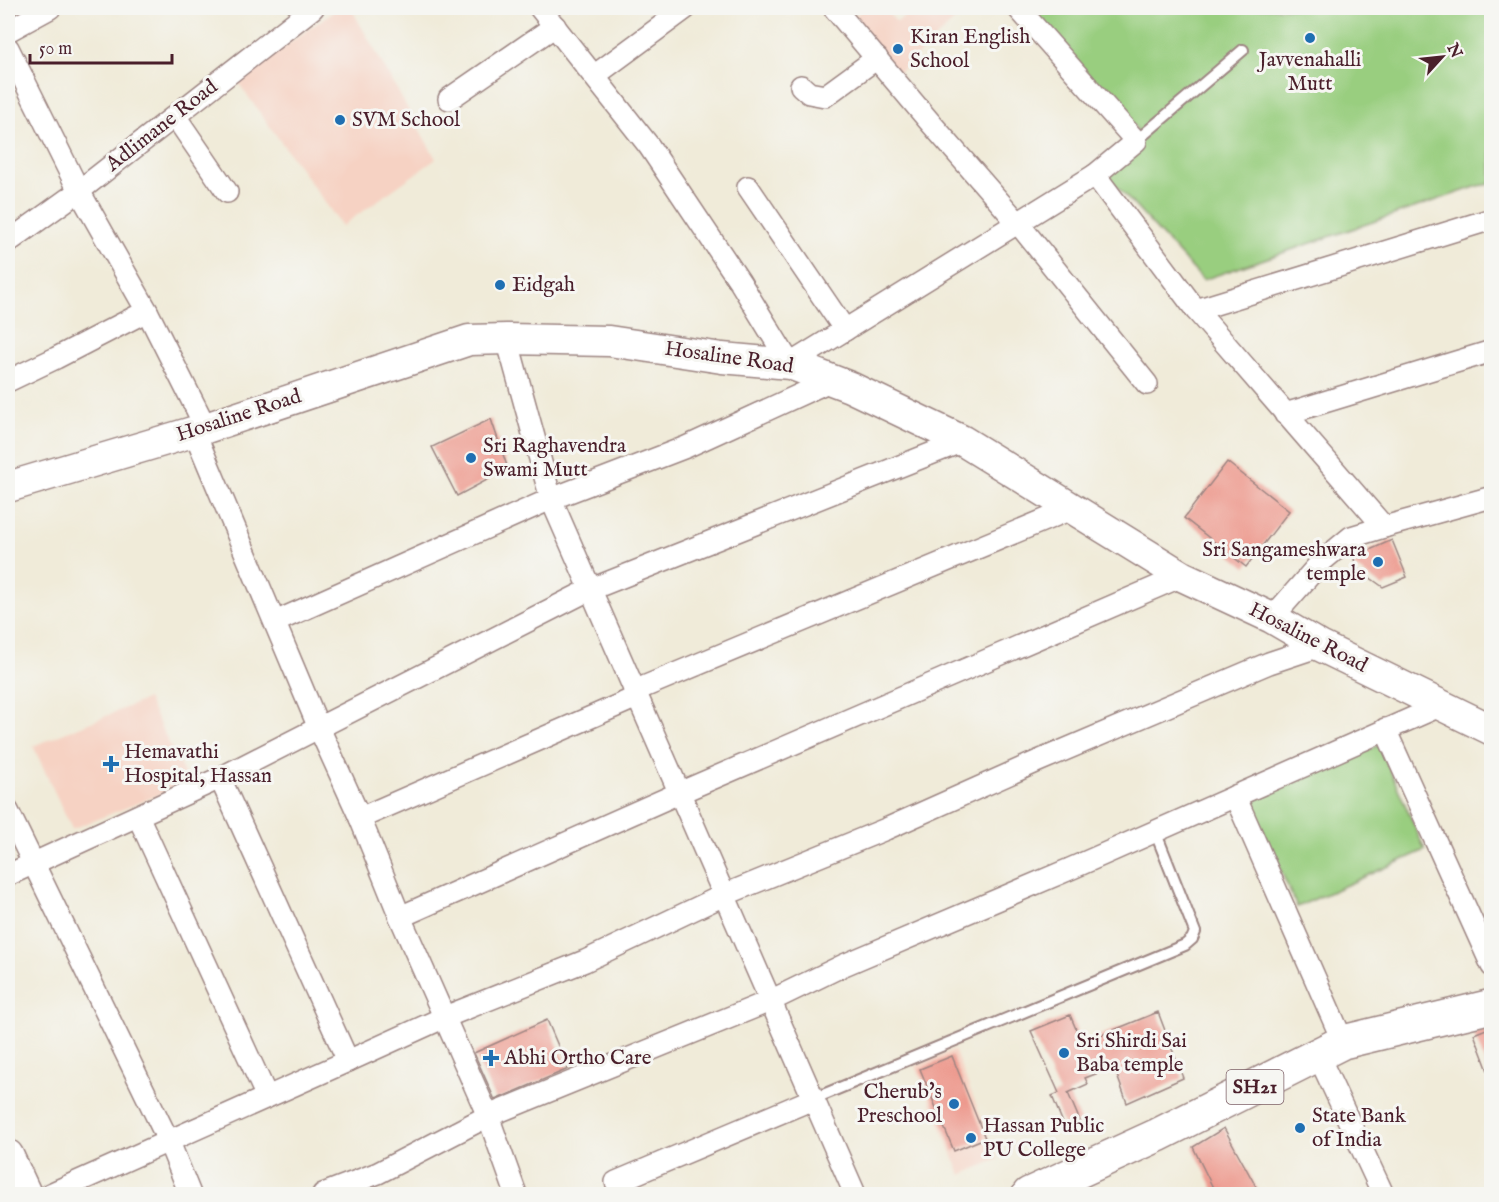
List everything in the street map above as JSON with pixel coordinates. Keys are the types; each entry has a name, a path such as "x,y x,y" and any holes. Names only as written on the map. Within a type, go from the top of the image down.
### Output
{"main road":[{"name":"SH21","path":"1029,1194 1158,1135 1331,1049 1491,1006"}],"street":[{"path":"8,31 50,8"},
{"name":"Adlimane Road","path":"8,242 79,191 313,8"},
{"path":"540,8 649,146 740,282 790,364 1095,175 1136,141 1018,8"},
{"path":"594,76 686,8"},
{"path":"834,8 929,122 1018,223 1147,384"},
{"path":"448,99 555,26"},
{"path":"8,48 79,191 147,311 200,430 275,622 400,917 488,1116 516,1194"},
{"path":"801,86 809,93 825,96 878,58"},
{"path":"175,116 227,192"},
{"path":"1095,175 1196,310 1384,527"},
{"path":"748,187 845,330"},
{"path":"1196,310 1491,219"},
{"path":"8,381 147,311"},
{"path":"507,339 551,499 855,1194"},
{"name":"Hosaline Road","path":"8,487 200,430 469,340 609,341 722,358 790,364 832,380 963,441 1182,576 1272,618 1320,646 1491,730"},
{"path":"1285,414 1491,351"},
{"path":"275,622 551,499 686,447 832,380"},
{"path":"8,875 220,778 589,590 963,441"},
{"path":"1272,618 1322,561 1351,537 1491,497"},
{"path":"360,818 635,694 1071,509"},
{"path":"400,917 1182,576"},
{"path":"50,1194 446,1017 585,961 724,895 885,829 1035,762 1248,672 1320,646"},
{"path":"323,1194 378,1173 488,1116 770,1001 844,965 1442,705"},
{"path":"1385,729 1491,966"},
{"path":"220,778 348,1061"},
{"path":"1235,796 1383,1194"},
{"path":"8,811 169,1142 190,1194"},
{"path":"138,816 267,1097"},
{"path":"616,1182 813,1099"},
{"path":"8,1155 26,1194"}],"lane":[{"path":"1136,141 1243,50"},
{"path":"813,1099 1185,945 1192,939 1195,932 1155,831"}],"shaded area":[{"name":"SVM School","path":"338,8 351,8 436,159 342,226 237,81"},
{"name":"Kiran English School","path":"865,8 882,8 897,22 914,8 968,8 896,75 847,22"},
{"name":"Hemavathi Hospital, Hassan","path":"147,699 189,783 72,829 33,746"},
{"path":"954,1050 998,1159 961,1175 916,1066"}],"green space":[{"path":"1027,8 1491,8 1491,184 1478,186 1203,280 1107,176 1137,129"},
{"path":"1379,745 1425,850 1297,907 1250,802"}],"building":[{"name":"Sri Raghavendra Swami Mutt","path":"491,419 508,469 457,496 432,447"},
{"path":"1227,462 1289,511 1246,567 1184,518"},
{"name":"Sri Sangameshwara temple","path":"1392,540 1407,577 1383,587 1355,567 1354,557"},
{"path":"1158,1012 1183,1078 1127,1103 1114,1067 1085,1078 1088,1084 1068,1093 1080,1121 1065,1128 1052,1096 1059,1093 1031,1031 1070,1015 1082,1043"},
{"path":"547,1020 568,1069 495,1100 474,1053"},
{"path":"1491,1027 1491,1076 1490,1076 1474,1034"},
{"path":"952,1056 985,1138 954,1151 920,1069"},
{"path":"1224,1128 1260,1194 1216,1194 1193,1147"}],"place":[{"name":"Javvenahalli Mutt","path":"1310,38"},
{"name":"Kiran English School","path":"898,49"},
{"name":"SVM School","path":"340,120"},
{"name":"Eidgah","path":"500,285"},
{"name":"Sri Raghavendra Swami Mutt","path":"471,458"},
{"name":"Sri Sangameshwara temple","path":"1378,562"},
{"name":"Hemavathi Hospital, Hassan","path":"111,764"},
{"name":"Sri Shirdi Sai Baba temple","path":"1064,1053"},
{"name":"Abhi Ortho Care","path":"491,1058"},
{"name":"Cherub's Preschool","path":"954,1104"},
{"name":"State Bank of India","path":"1300,1128"},
{"name":"Hassan Public PU College","path":"971,1138"}]}
